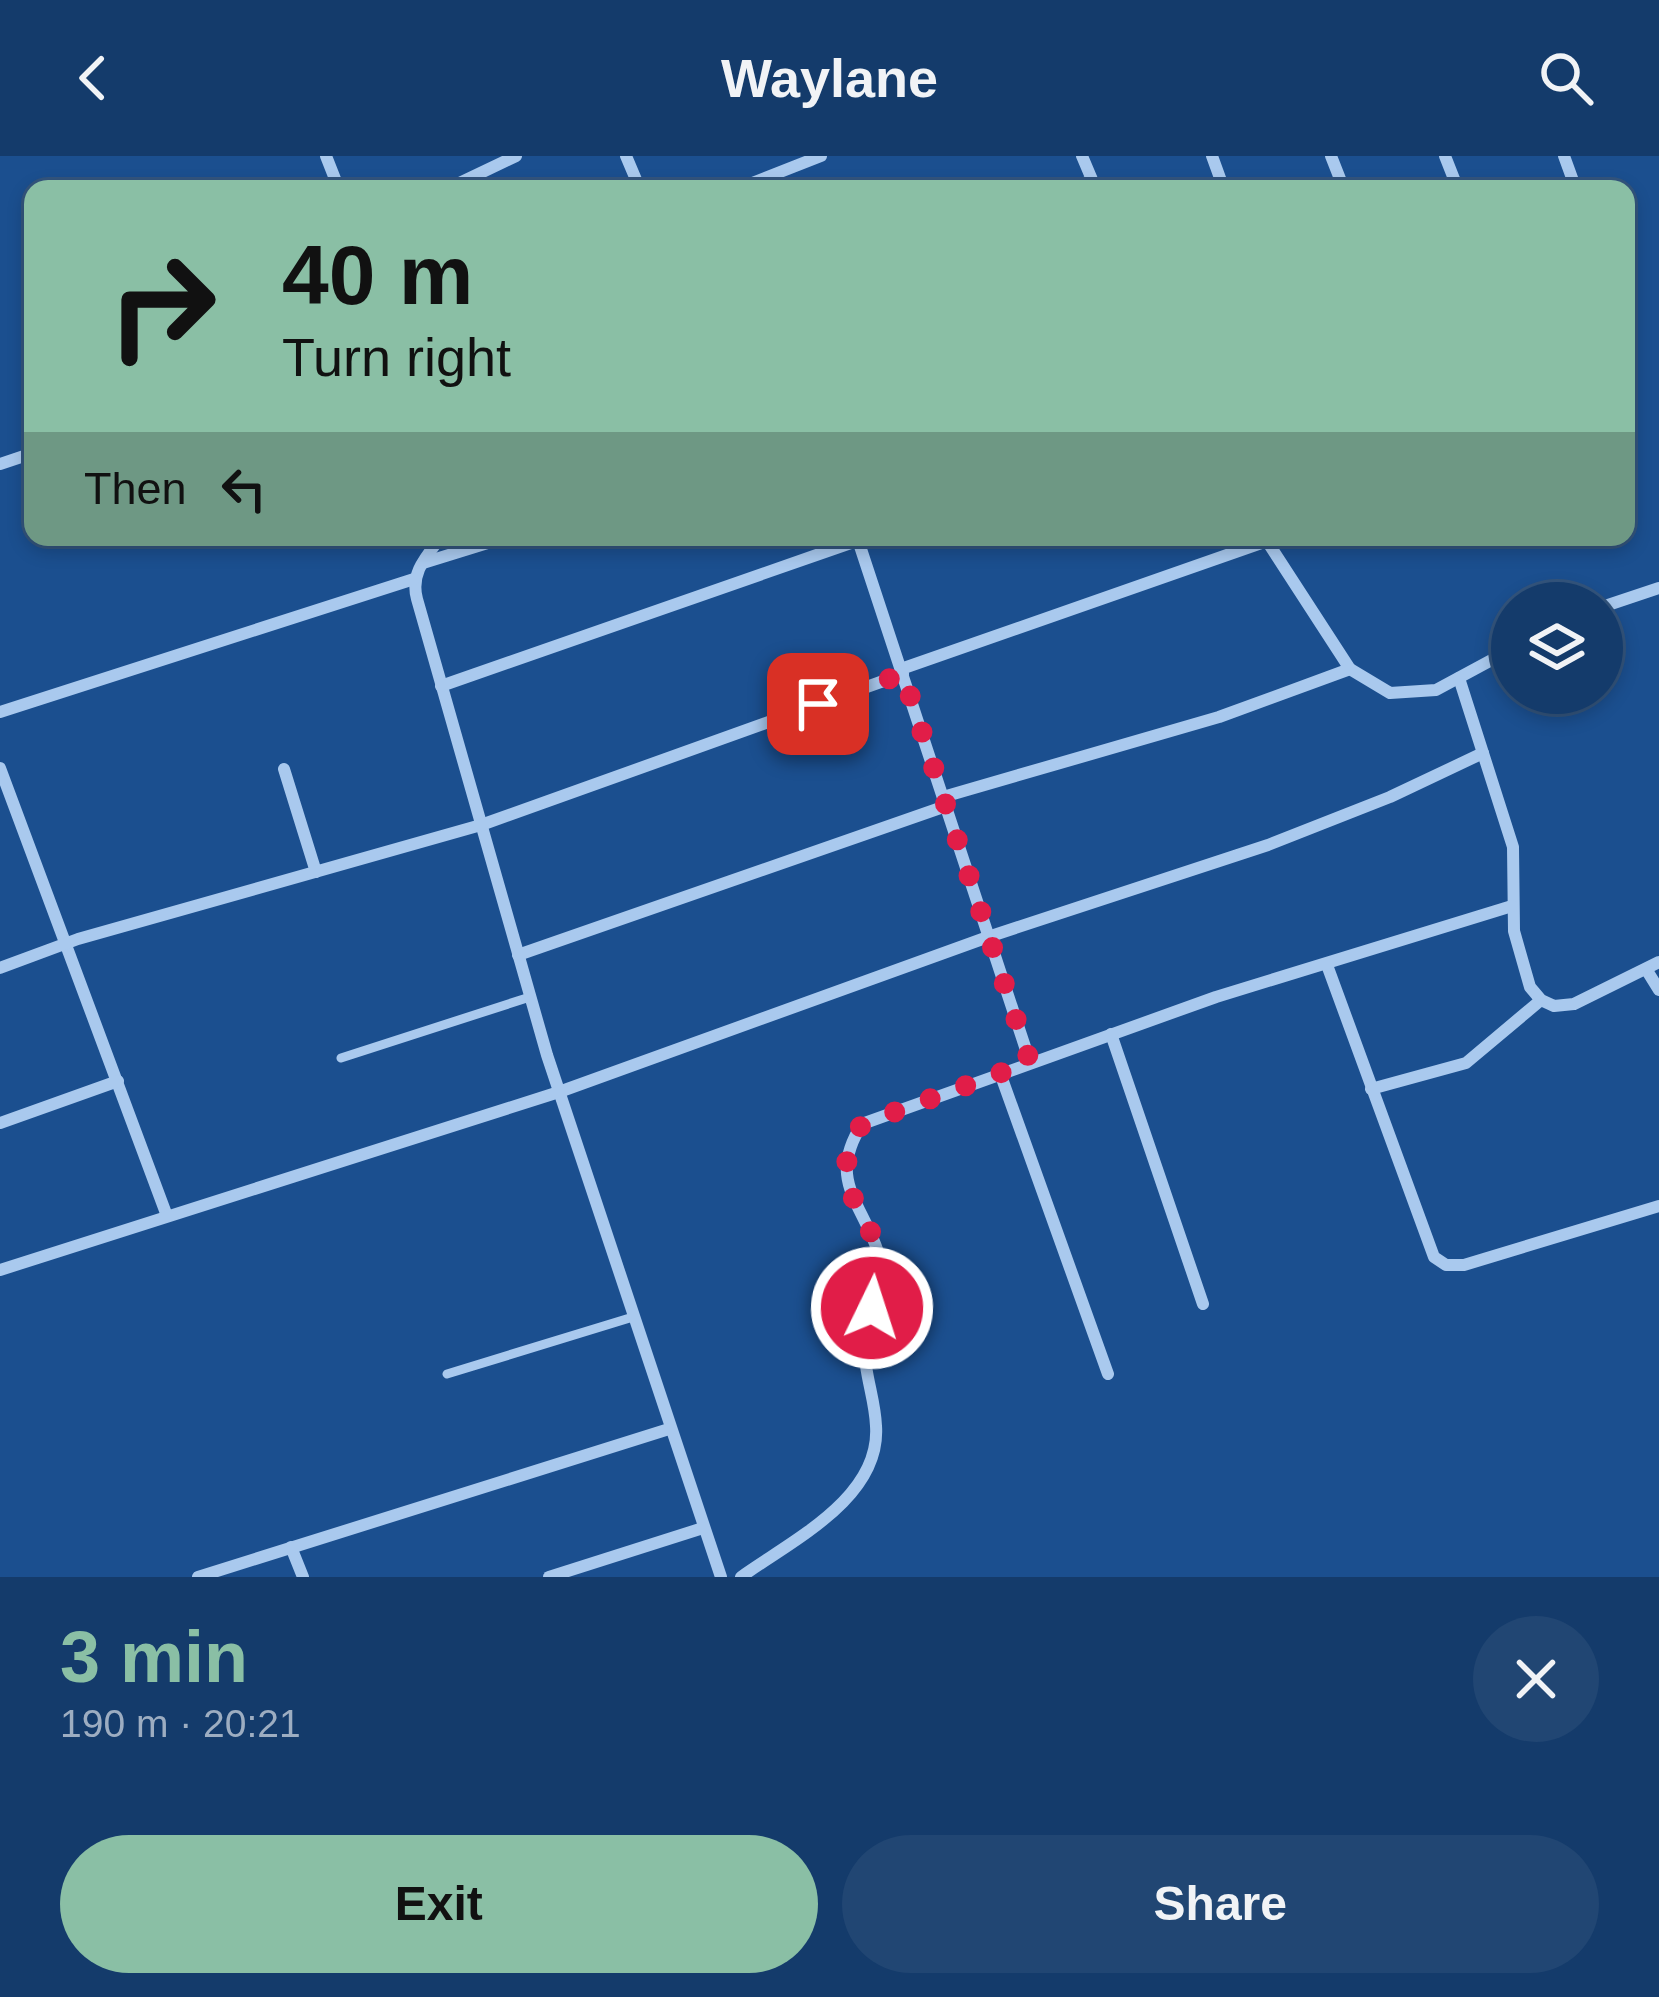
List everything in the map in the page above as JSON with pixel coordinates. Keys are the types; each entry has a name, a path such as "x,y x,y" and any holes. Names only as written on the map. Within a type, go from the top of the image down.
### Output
{"street":[{"path":"466,180 516,156"},
{"path":"760,180 821,156"},
{"path":"435,546 414,579 441,686 559,1092 721,1577"},
{"path":"422,564 479,546"},
{"path":"441,686 838,546"},
{"path":"863,546 1030,1062"},
{"path":"0,968 68,943 481,825 1247,546"},
{"path":"1271,546 1350,669 1390,693 1436,690 1491,661"},
{"path":"0,712 414,579"},
{"path":"1623,600 1659,588"},
{"path":"518,955 945,802 1219,717 1350,669"},
{"path":"1459,678 1513,848 1512,906 1520,962 1530,987 1554,1006 1574,1004 1652,965 1659,990"},
{"path":"0,1270 559,1092 988,937 1268,845 1390,797 1483,753"},
{"path":"0,767 167,1216"},
{"path":"284,769 316,872"},
{"path":"741,1577 852,1493 872,1464 877,1429 865,1352 880,1268 844,1166 862,1124 1216,997 1512,906"},
{"path":"1327,965 1426,1242 1446,1265 1480,1261 1659,1206"},
{"path":"1371,1089 1466,1063 1541,1000"},
{"path":"1111,1034 1203,1304"},
{"path":"1000,1073 1108,1374"},
{"path":"0,1124 118,1081"},
{"path":"198,1577 669,1429"},
{"path":"549,1577 703,1528"},
{"path":"291,1547 303,1577"}],"lane":[{"path":"340,1058 530,997"},
{"path":"447,1374 633,1318"}],"route":[{"path":"818,704 903,674 1030,1062 862,1124 844,1166 853,1202 878,1253 880,1268 872,1308"}]}
